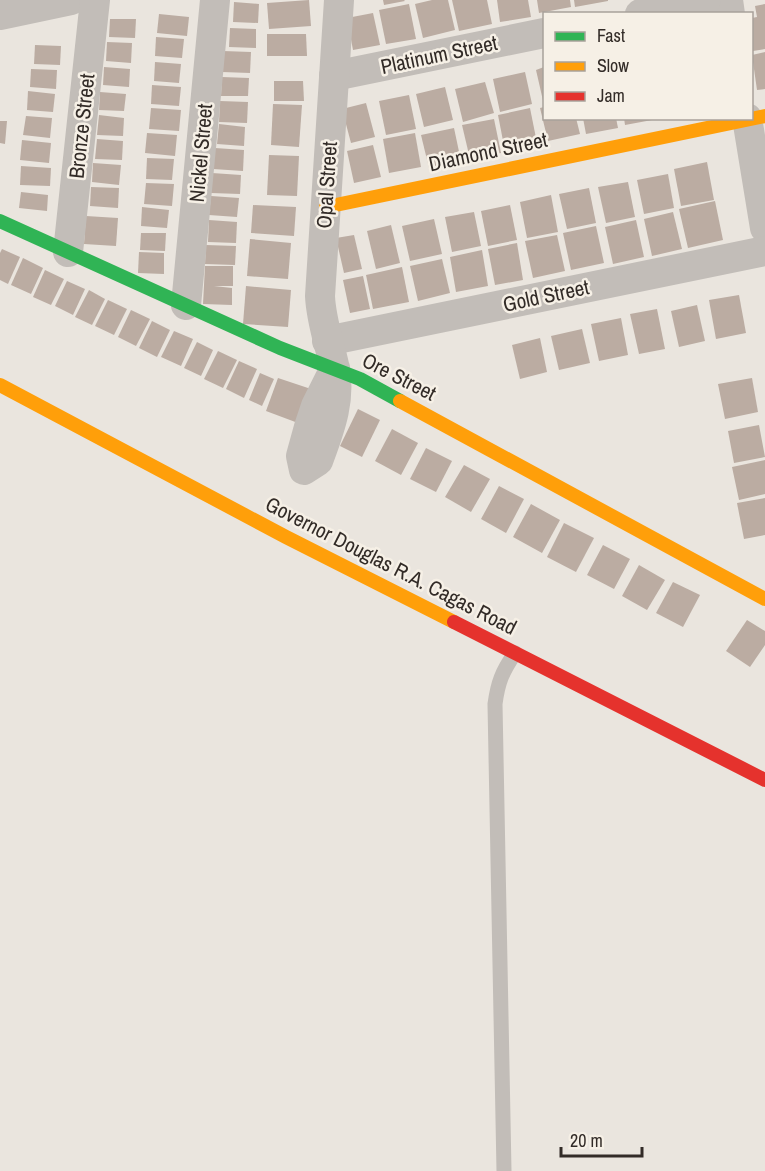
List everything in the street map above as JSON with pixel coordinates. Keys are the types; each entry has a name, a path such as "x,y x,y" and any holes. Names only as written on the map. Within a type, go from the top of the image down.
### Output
{"street":[{"path":"0,15 71,0"},
{"name":"Bronze Street","path":"68,252 95,0"},
{"name":"Nickel Street","path":"186,305 215,0"},
{"name":"Opal Street","path":"331,355 320,310 320,296 339,0"},
{"path":"649,12 706,0"},
{"name":"Platinum Street","path":"334,76 543,33"},
{"path":"753,118 765,228"},
{"name":"Diamond Street","path":"326,207 743,120"},
{"name":"Ore Street","path":"0,221 280,348 331,355 381,390 765,599"},
{"name":"Gold Street","path":"331,355 765,251"},
{"name":"Governor Douglas R.A. Cagas Road","path":"0,385 286,537 765,780"}],"lane":[{"path":"504,1171 495,704 498,683 515,653"}],"building":[{"path":"309,0 311,26 269,29 267,3"},
{"path":"383,0 404,0 405,1 384,5"},
{"path":"432,0 448,0 455,30 423,38 415,4"},
{"path":"452,0 487,0 492,24 459,31"},
{"path":"497,0 528,0 531,17 500,22"},
{"path":"537,0 570,0 571,7 539,13"},
{"path":"574,0 608,0 608,1 575,7"},
{"path":"234,2 259,4 258,23 233,22"},
{"path":"409,4 416,39 386,44 379,10"},
{"path":"765,4 765,49 753,51 753,18 757,17 755,6"},
{"path":"373,13 380,45 353,50 347,18"},
{"path":"159,14 189,17 187,36 157,33"},
{"path":"110,19 136,19 135,38 109,37"},
{"path":"230,28 256,29 256,48 229,47"},
{"path":"267,34 306,34 307,56 267,56"},
{"path":"156,37 184,39 182,58 155,56"},
{"path":"107,42 132,43 131,63 106,61"},
{"path":"35,45 61,46 60,65 34,64"},
{"path":"223,51 251,52 250,73 222,72"},
{"path":"765,52 765,89 757,90 753,55"},
{"path":"155,62 181,64 179,83 154,81"},
{"path":"104,67 130,69 129,87 103,85"},
{"path":"543,67 543,101 536,70"},
{"path":"31,69 57,70 56,89 30,87"},
{"path":"525,72 532,104 500,112 493,79"},
{"path":"222,77 249,78 248,96 221,96"},
{"path":"274,81 303,81 304,101 274,101"},
{"path":"485,82 494,113 463,122 455,89"},
{"path":"152,85 181,87 179,106 151,104"},
{"path":"445,87 453,120 424,127 416,94"},
{"path":"28,91 55,94 53,112 27,110"},
{"path":"100,92 126,94 124,111 99,110"},
{"path":"409,95 416,129 386,135 379,101"},
{"path":"220,101 248,102 247,123 219,122"},
{"path":"366,103 375,137 351,143 342,109"},
{"path":"273,104 302,105 299,147 271,145"},
{"path":"543,107 543,120 576,120 580,134 548,141 540,108"},
{"path":"151,108 181,110 179,131 149,129"},
{"path":"530,108 537,143 505,151 498,115"},
{"path":"99,115 124,118 123,136 97,135"},
{"path":"26,116 52,118 50,138 23,135"},
{"path":"494,119 501,153 470,159 462,125"},
{"path":"583,120 616,120 618,128 586,134"},
{"path":"624,120 652,120 625,125"},
{"path":"0,121 7,121 5,144 0,143"},
{"path":"219,124 245,127 244,146 217,144"},
{"path":"454,128 461,161 429,168 421,135"},
{"path":"147,133 177,135 175,156 145,153"},
{"path":"415,133 421,167 389,173 383,139"},
{"path":"97,139 123,141 122,160 95,159"},
{"path":"22,140 51,143 49,163 20,160"},
{"path":"373,145 381,177 354,183 347,151"},
{"path":"215,148 244,150 243,171 213,169"},
{"path":"269,155 299,156 297,196 267,195"},
{"path":"147,158 174,159 172,180 146,179"},
{"path":"707,162 714,200 681,206 674,169"},
{"path":"93,163 121,165 119,185 92,182"},
{"path":"21,166 51,168 50,186 20,185"},
{"path":"212,173 241,175 240,194 211,193"},
{"path":"668,174 674,208 644,214 637,180"},
{"path":"628,182 635,217 606,223 598,187"},
{"path":"146,183 174,184 172,206 144,204"},
{"path":"91,187 119,188 118,208 90,206"},
{"path":"589,188 596,223 567,229 559,194"},
{"path":"21,192 48,195 47,211 19,208"},
{"path":"551,195 558,232 527,238 520,202"},
{"path":"211,196 239,198 237,217 209,215"},
{"path":"715,201 723,240 688,248 679,209"},
{"path":"253,205 296,207 294,236 251,233"},
{"path":"510,205 517,240 488,246 481,211"},
{"path":"142,207 169,210 167,228 141,226"},
{"path":"474,212 481,246 452,252 445,217"},
{"path":"673,212 682,249 652,256 644,219"},
{"path":"86,216 118,218 116,246 84,244"},
{"path":"434,219 442,254 410,261 402,226"},
{"path":"209,220 237,222 236,243 208,242"},
{"path":"636,220 644,257 613,264 605,227"},
{"path":"391,225 400,263 376,269 367,231"},
{"path":"596,226 604,263 571,270 563,233"},
{"path":"141,233 166,233 165,251 140,250"},
{"path":"354,235 362,269 344,273 336,238"},
{"path":"557,235 565,271 533,278 525,241"},
{"path":"250,239 291,243 288,279 247,276"},
{"path":"517,243 523,280 495,285 488,249"},
{"path":"206,245 236,246 235,265 205,264"},
{"path":"2,249 20,257 8,284 0,280"},
{"path":"482,250 488,286 456,292 450,257"},
{"path":"139,252 164,253 164,274 138,273"},
{"path":"23,258 43,268 31,294 11,285"},
{"path":"442,259 450,293 418,301 410,266"},
{"path":"205,266 233,266 233,286 214,286 232,288 232,305 203,304"},
{"path":"402,267 409,302 373,309 366,275"},
{"path":"45,270 64,279 51,305 33,297"},
{"path":"363,276 370,309 350,313 343,280"},
{"path":"67,281 85,289 73,315 55,306"},
{"path":"246,286 291,290 288,327 243,324"},
{"path":"89,290 105,299 92,325 75,317"},
{"path":"739,295 746,333 716,339 709,300"},
{"path":"108,300 127,309 114,335 95,326"},
{"path":"697,305 705,341 679,347 671,311"},
{"path":"657,309 665,349 639,354 630,314"},
{"path":"131,310 150,319 136,346 118,337"},
{"path":"621,318 628,355 599,361 591,324"},
{"path":"152,321 170,330 157,357 139,348"},
{"path":"582,329 590,363 559,370 551,336"},
{"path":"174,331 193,339 181,366 161,357"},
{"path":"540,338 547,372 520,379 512,345"},
{"path":"197,342 213,350 201,376 184,368"},
{"path":"218,351 237,360 223,388 204,379"},
{"path":"239,361 257,369 244,398 226,389"},
{"path":"260,373 274,379 262,406 249,400"},
{"path":"278,378 311,389 298,423 266,411"},
{"path":"752,378 758,412 725,419 718,384"},
{"path":"358,409 380,420 362,457 340,446"},
{"path":"759,425 765,457 734,463 728,431"},
{"path":"392,429 418,443 401,475 375,461"},
{"path":"426,448 452,461 436,492 410,479"},
{"path":"765,460 765,494 739,500 732,467"},
{"path":"464,465 490,479 471,512 445,497"},
{"path":"499,486 524,499 506,533 481,519"},
{"path":"765,498 765,535 744,539 737,503"},
{"path":"531,504 560,520 542,553 513,537"},
{"path":"564,523 594,538 576,572 547,557"},
{"path":"603,545 630,559 614,589 587,575"},
{"path":"639,565 665,580 647,610 622,596"},
{"path":"673,582 700,595 683,627 656,613"},
{"path":"747,620 765,631 765,645 750,667 726,651"}],"traffic: fast":[{"path":"0,221 280,348 360,379 400,401"}],"traffic: slow":[{"path":"753,118 765,116"},
{"path":"326,207 746,120"},
{"path":"0,385 286,537 454,622"},
{"path":"400,401 765,599"}],"traffic: jam":[{"path":"454,622 765,780"}]}
